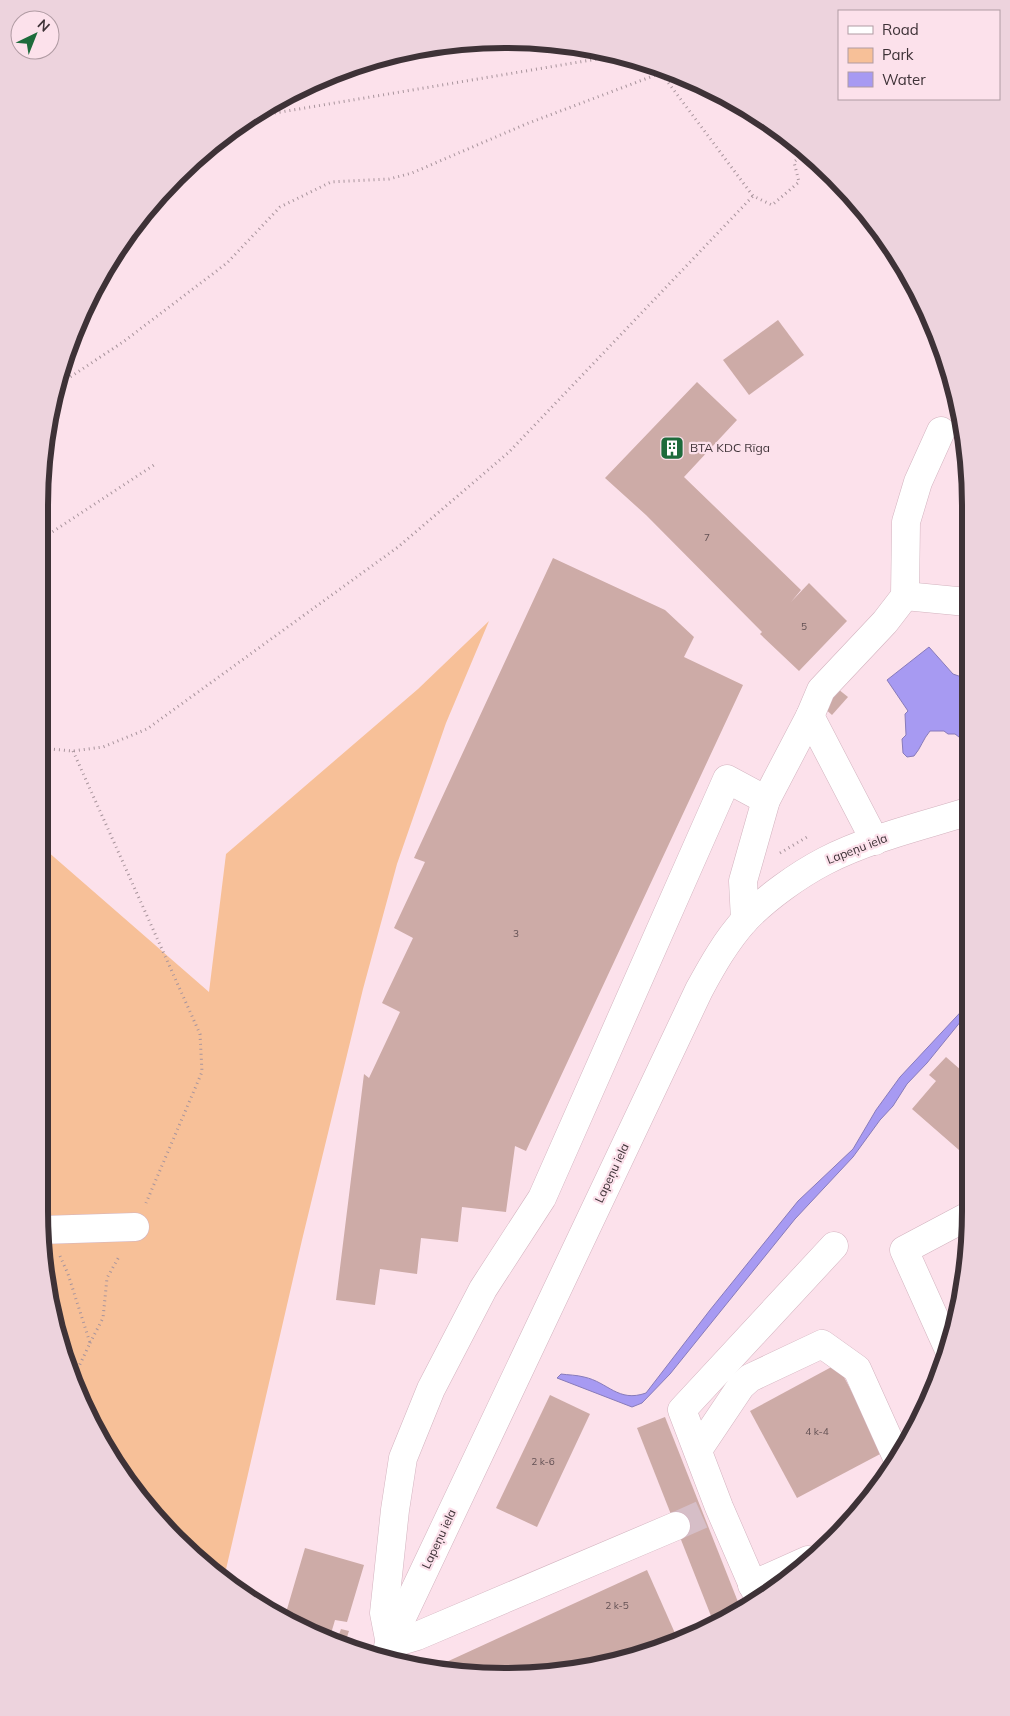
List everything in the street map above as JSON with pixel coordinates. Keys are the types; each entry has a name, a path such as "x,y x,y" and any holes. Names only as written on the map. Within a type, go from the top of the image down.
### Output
{"street":[{"path":"745,920 744,881 766,800 810,716 821,690 885,622 904,596 906,522 918,482 941,431"},
{"path":"904,596 962,602"},
{"path":"810,716 874,841"},
{"path":"676,1526 417,1636 386,1652 384,1613 395,1510 403,1458 431,1389 483,1289 542,1198 726,779 766,800"},
{"name":"Lapeņu iela","path":"386,1652 698,990 716,959 745,920 780,890 825,861 874,841 962,814"},
{"path":"944,1339 904,1250 962,1218"},
{"path":"48,1230 135,1227"},
{"path":"784,1574 755,1591 711,1510 698,1450 682,1410 834,1246"},
{"path":"698,1450 741,1386 750,1378 822,1344 857,1369 894,1451"}],"path":[{"path":"268,114 602,58"},
{"path":"65,379 123,342 227,263 280,206 331,182 390,178 412,173 526,124 658,74"},
{"path":"663,76 753,196 772,205 799,182 794,162 801,156"},
{"path":"48,749 73,751 103,747 147,728 398,547 509,452 753,196"},
{"path":"48,535 154,465"},
{"path":"73,751 200,1034 202,1072 135,1227 107,1278 103,1318 77,1371"},
{"path":"48,1234 68,1274 90,1343"}],"green space":[{"path":"489,621 446,723 397,864 363,989 302,1240 225,1573 181,1535 142,1490 125,1465 109,1440 82,1386 63,1329 51,1271 48,1241 48,852 209,992 226,854 418,689"}],"water":[{"path":"929,647 953,674 962,677 962,737 948,734 944,731 930,731 914,756 907,757 903,753 902,739 906,735 905,714 908,711 887,680"},
{"path":"962,1011 962,1020 927,1063 907,1084 893,1106 880,1120 853,1157 795,1219 670,1374 642,1403 632,1407 557,1378 561,1374 578,1376 600,1383 620,1394 636,1395 646,1393 798,1201 853,1149 876,1110 900,1077"}],"building":[{"path":"778,320 804,355 749,395 723,360"},
{"path":"697,382 737,420 684,477 801,590 791,602 809,583 847,621 799,671 760,634 762,632 646,515 605,478"},
{"path":"553,558 665,610 694,637 684,657 743,685 526,1151 515,1146 506,1212 462,1207 458,1242 421,1238 417,1274 380,1269 375,1305 336,1300 364,1074 369,1078 400,1012 382,1003 413,938 394,928 425,862 414,858"},
{"path":"838,689 848,697 832,715 823,707"},
{"path":"946,1057 962,1071 962,1146 959,1150 912,1109 936,1081 929,1075"},
{"path":"837,1364 884,1452 797,1498 750,1411"},
{"path":"550,1395 590,1414 537,1527 496,1508"},
{"path":"665,1417 739,1604 712,1618 637,1428"},
{"path":"305,1548 364,1565 347,1622 335,1620 331,1634 286,1612"},
{"path":"647,1570 676,1635 623,1653 565,1665 535,1668 475,1668 442,1664"},
{"path":"341,1629 349,1631 346,1640 338,1637"}],"tunnel":[{"path":"676,1526 703,1514"}],"place":[{"name":"BTA KDC Rīga","path":"672,448"}]}
